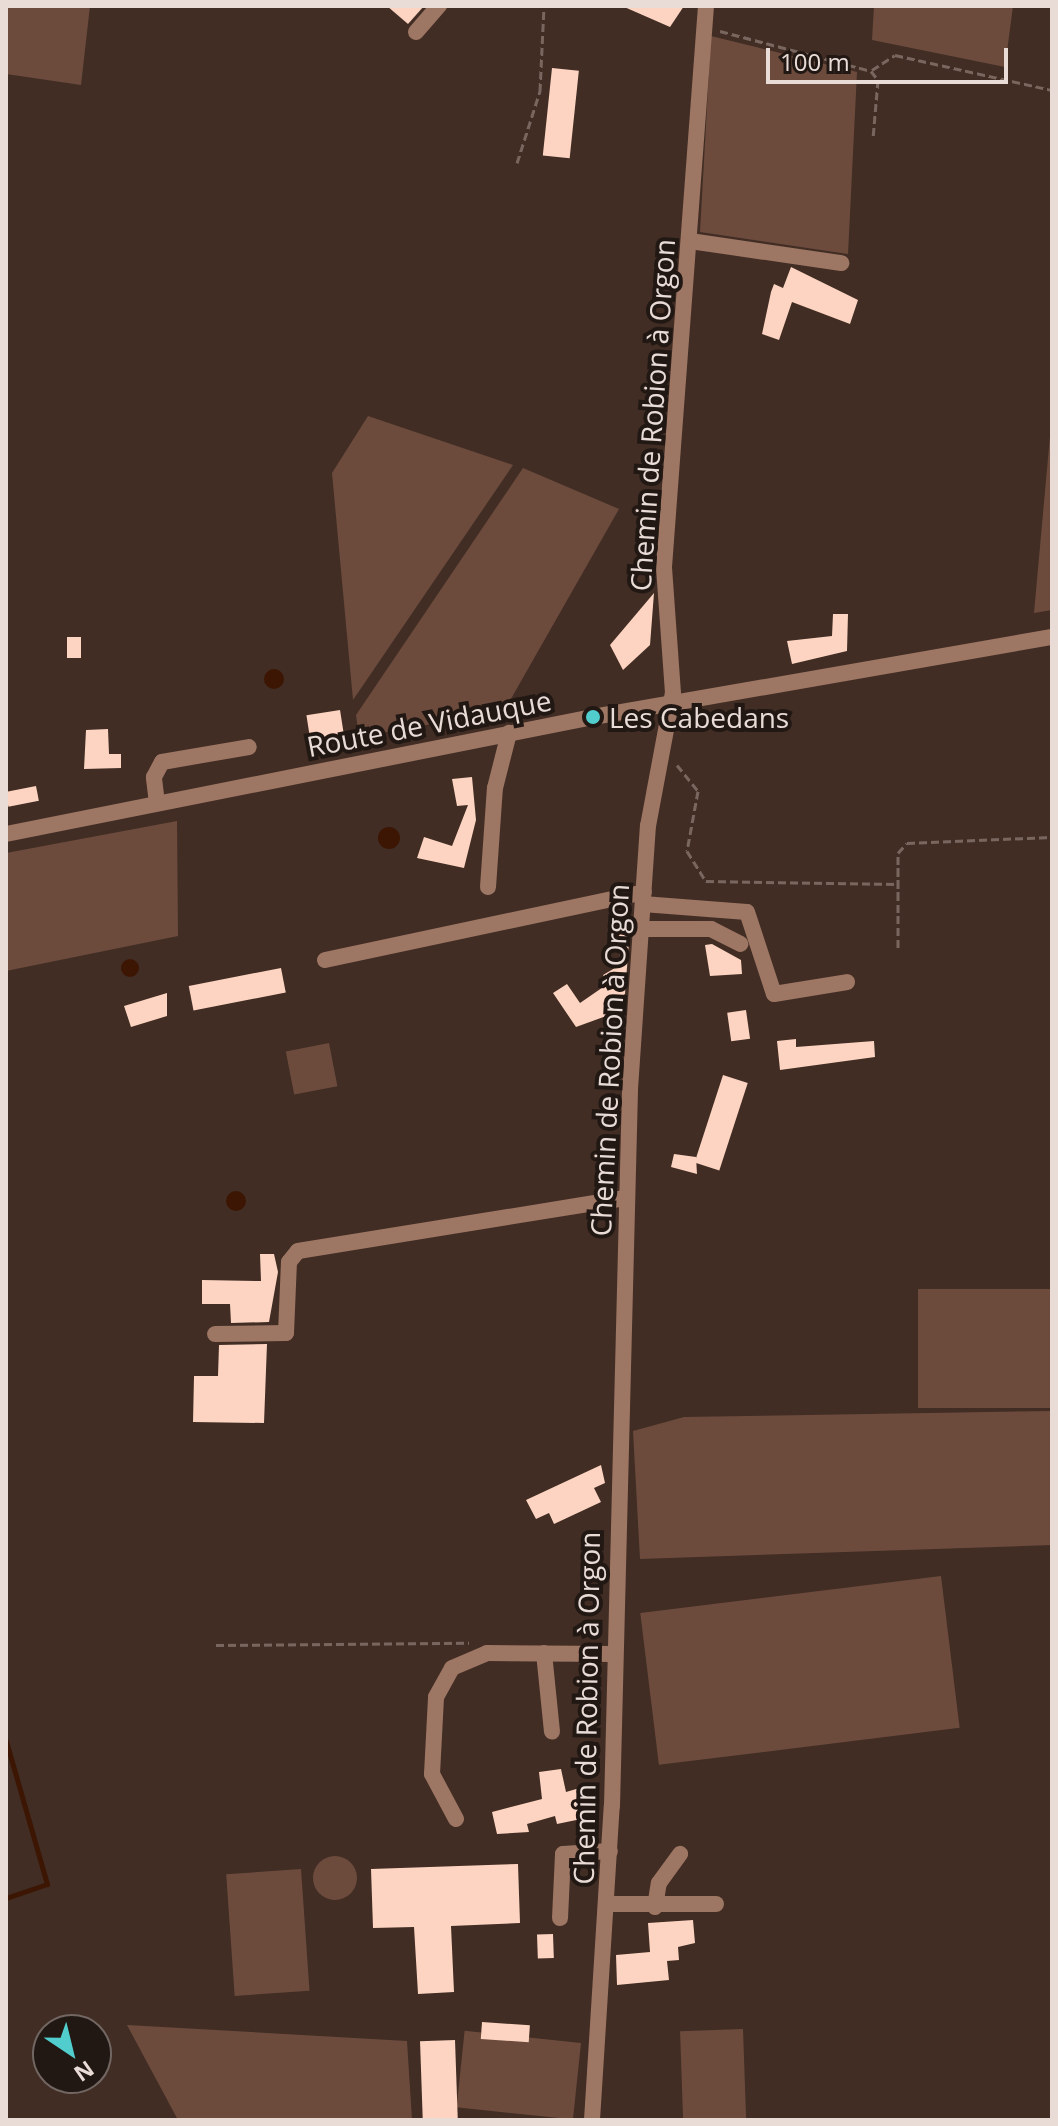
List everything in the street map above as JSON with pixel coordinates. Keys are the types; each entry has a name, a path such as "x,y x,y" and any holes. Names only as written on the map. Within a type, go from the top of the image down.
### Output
{"street":[{"path":"416,32 439,6"},
{"name":"Chemin de Robion à Orgon","path":"592,2120 608,1904 612,1654 627,1198 641,929 668,707 664,567 706,6"},
{"path":"690,241 841,263"},
{"name":"Route de Vidauque","path":"6,834 509,733 1052,637"},
{"path":"488,887 495,788 509,733"},
{"path":"157,803 154,777 162,762 249,747"},
{"path":"325,960 643,898 747,912 774,994 847,982"},
{"path":"641,929 711,929 740,944"},
{"path":"215,1334 286,1333 289,1262 298,1251 627,1198"},
{"path":"544,1653 552,1732"},
{"path":"456,1819 432,1774 436,1697 452,1668 473,1656 612,1654"},
{"path":"560,1918 563,1854 610,1851"},
{"path":"655,1907 659,1883 680,1854"},
{"path":"608,1904 655,1907 716,1904"}],"path":[{"path":"517,163 540,91 544,6"},
{"path":"705,25 871,71 878,80 873,138"},
{"path":"871,71 895,55 1052,90"},
{"path":"661,750 698,791 687,851 706,881 898,884"},
{"path":"898,948 898,853 907,843 1052,837"},
{"path":"216,1645 479,1643"}],"shaded area":[{"path":"6,6 90,6 81,85 6,74"},
{"path":"874,6 1013,6 1005,67 872,40"},
{"path":"711,36 857,72 848,254 700,232"},
{"path":"1052,414 1052,610 1034,613"},
{"path":"368,416 513,465 353,700 332,473"},
{"path":"523,468 619,509 504,711 359,737 356,715"},
{"path":"274,669 281,672 284,679 281,686 274,689 267,686 264,679 267,672"},
{"path":"177,821 178,936 6,971 6,853"},
{"path":"389,827 397,830 400,838 397,846 389,849 381,846 378,838 381,830"},
{"path":"126,959 134,959 139,968 137,975 126,977 121,972 121,964"},
{"path":"329,1043 337,1086 294,1095 286,1051"},
{"path":"236,1191 243,1194 246,1201 243,1208 236,1211 229,1208 226,1201 229,1194"},
{"path":"918,1289 1052,1289 1052,1408 918,1408"},
{"path":"1052,1411 1052,1545 640,1559 633,1431 684,1417"},
{"path":"941,1576 960,1728 659,1765 640,1613"},
{"path":"335,1856 351,1862 357,1878 351,1894 335,1900 319,1894 313,1878 319,1862"},
{"path":"301,1869 310,1991 235,1996 226,1874"},
{"path":"127,2025 407,2041 412,2120 178,2120"},
{"path":"743,2029 746,2120 683,2120 680,2031"},
{"path":"465,2031 581,2043 573,2120 457,2107"}],"building":[{"path":"387,6 424,6 408,24"},
{"path":"622,6 684,6 670,27"},
{"path":"552,68 579,71 570,158 543,156"},
{"path":"791,267 858,300 850,324 792,302 779,340 762,334 774,284 783,288"},
{"path":"654,593 650,645 623,670 610,645"},
{"path":"833,614 848,614 847,651 792,664 787,641 832,636"},
{"path":"67,637 81,637 81,658 67,658"},
{"path":"340,710 344,736 310,741 306,715"},
{"path":"108,729 109,754 121,754 121,768 84,769 86,730"},
{"path":"472,777 476,820 464,868 417,858 424,837 452,846 468,805 457,806 452,779"},
{"path":"36,786 39,801 8,807 6,792"},
{"path":"630,927 625,994 605,1008 609,1015 576,1027 553,993 567,984 580,1003 609,983 603,975 620,965 619,929"},
{"path":"712,944 741,960 742,974 710,976 705,945"},
{"path":"281,968 286,993 193,1010 189,986"},
{"path":"167,993 167,1016 131,1027 124,1006"},
{"path":"746,1010 750,1039 731,1041 727,1013"},
{"path":"796,1039 796,1047 874,1041 875,1057 780,1070 777,1041"},
{"path":"723,1075 748,1083 719,1171 695,1162"},
{"path":"674,1154 696,1157 697,1174 671,1167"},
{"path":"260,1254 274,1254 278,1272 269,1322 231,1323 230,1304 202,1304 202,1280 261,1281"},
{"path":"267,1344 264,1423 193,1422 194,1376 218,1376 219,1345"},
{"path":"601,1465 605,1483 594,1488 601,1502 554,1524 549,1513 536,1519 526,1500"},
{"path":"561,1769 566,1792 583,1787 586,1818 557,1824 555,1816 527,1824 529,1832 497,1834 492,1812 542,1799 539,1772"},
{"path":"518,1864 520,1923 451,1926 454,1992 418,1994 414,1927 373,1928 371,1869"},
{"path":"693,1920 695,1943 678,1947 679,1960 667,1961 669,1980 617,1985 616,1955 650,1952 648,1923"},
{"path":"553,1934 554,1958 538,1959 537,1935"},
{"path":"482,2022 530,2025 529,2042 481,2039"},
{"path":"455,2040 458,2120 423,2120 420,2041"}],"waterway":[{"path":"6,1741 47,1884 6,1898"}],"place":[{"name":"Les Cabedans","path":"593,717"}]}
